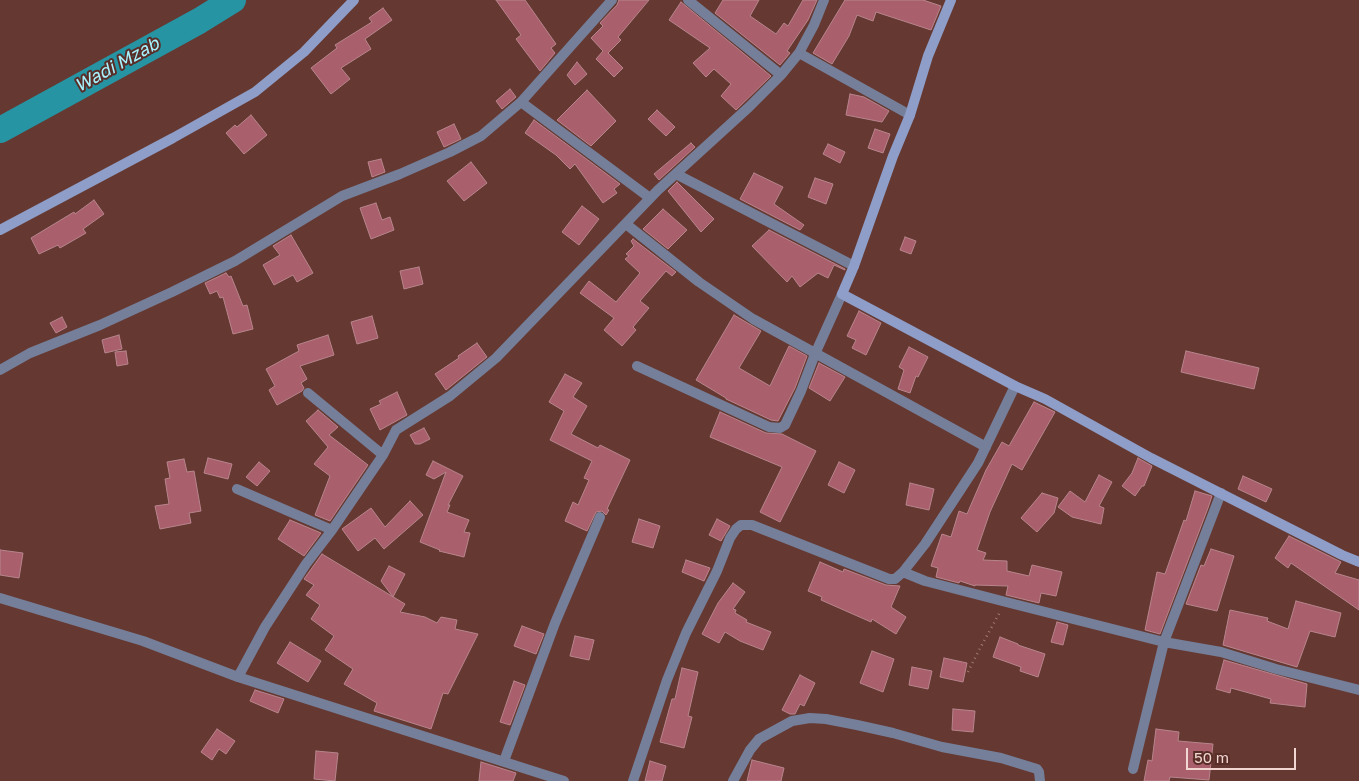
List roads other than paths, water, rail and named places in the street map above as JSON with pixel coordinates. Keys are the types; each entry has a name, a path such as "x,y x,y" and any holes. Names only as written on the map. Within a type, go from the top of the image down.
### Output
{"street":[{"path":"0,230 255,92 304,52 354,0"},
{"path":"0,370 30,353 100,325 235,261 342,196 400,174 481,136 521,102 612,0"},
{"path":"688,0 781,75"},
{"path":"238,677 265,627 306,564 332,530 383,455 396,430 450,396 496,358 650,198 781,75 799,54 824,0"},
{"path":"637,366 769,427 776,428 785,425 854,266 910,114 928,56 951,0"},
{"path":"799,54 910,114"},
{"path":"521,102 650,198"},
{"path":"676,174 854,266"},
{"path":"626,224 699,282 752,319 986,447"},
{"path":"842,294 1014,386 1045,399 1112,437 1359,562"},
{"path":"634,781 670,672 686,633 717,571 730,538 736,529 741,525 752,525 889,579 895,579 903,572 942,518 978,463 1014,386"},
{"path":"308,393 383,455"},
{"path":"237,489 332,530"},
{"path":"1133,769 1164,642 1221,493"},
{"path":"504,761 556,623 600,517"},
{"path":"903,572 925,581 1006,602 1164,642 1221,652 1276,669 1359,690"},
{"path":"0,598 143,641 238,677 564,781"},
{"path":"733,781 759,739 792,721 810,718 857,725 942,748 1001,758 1036,769 1039,772 1040,781"}],"waterway":[{"name":"Wadi Mzab","path":"0,130 199,21 233,0"}]}
